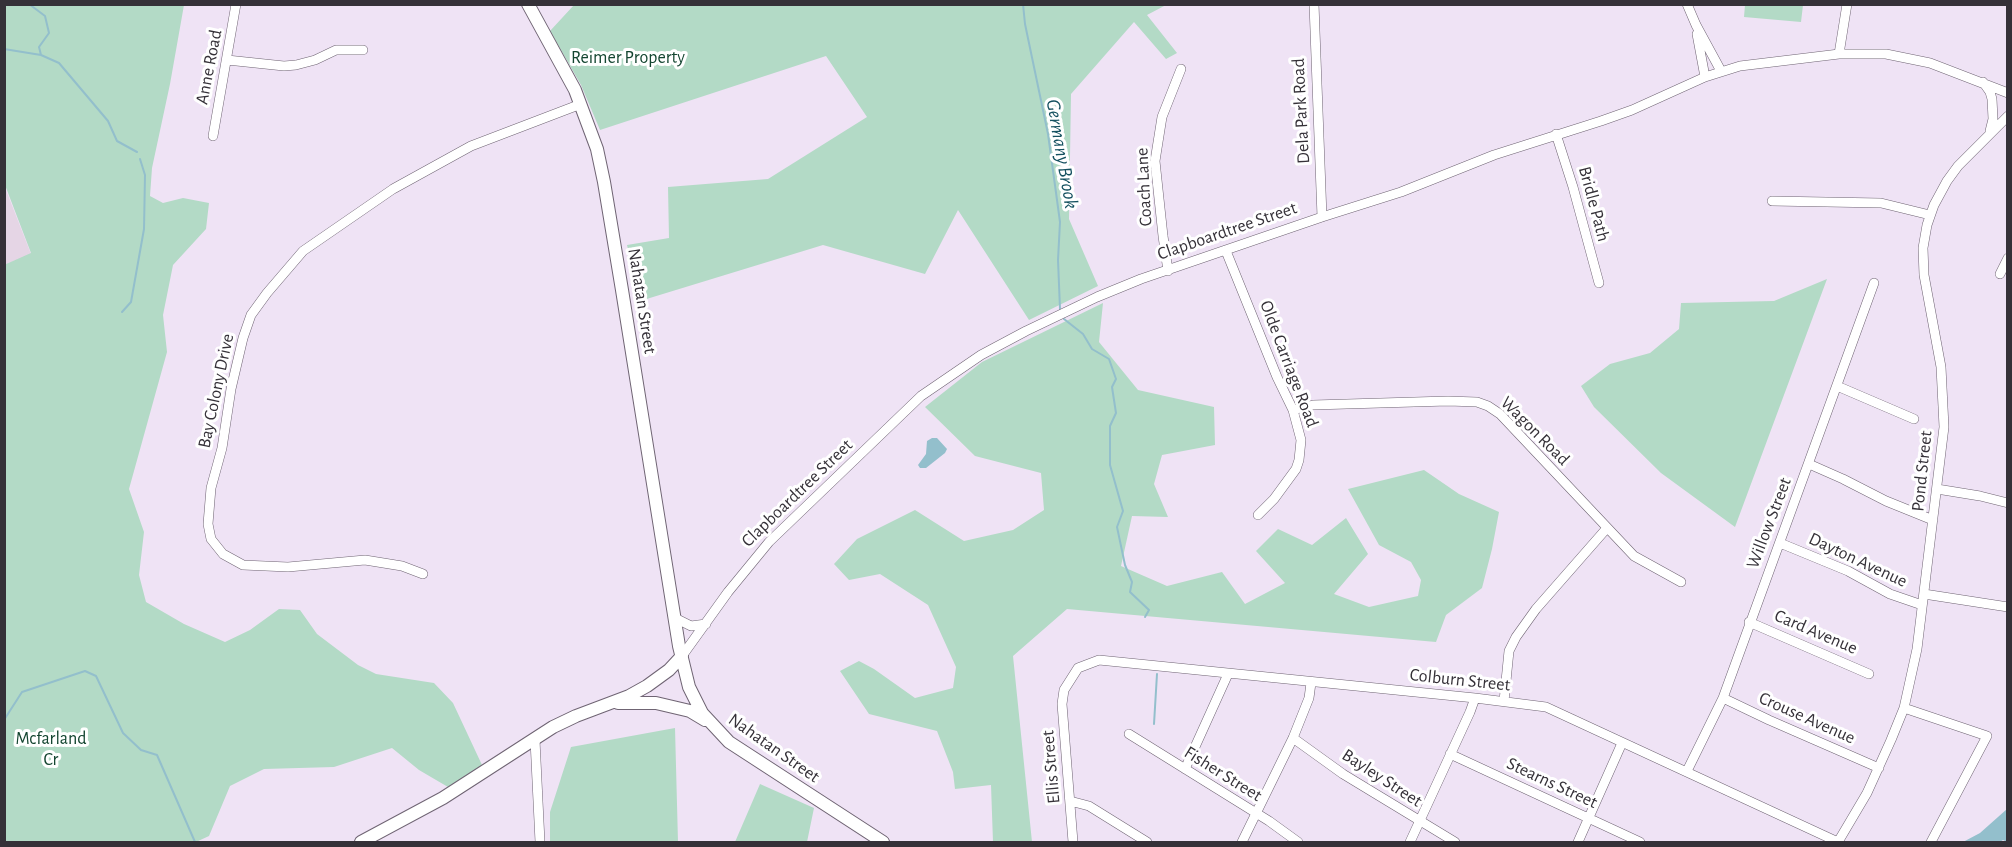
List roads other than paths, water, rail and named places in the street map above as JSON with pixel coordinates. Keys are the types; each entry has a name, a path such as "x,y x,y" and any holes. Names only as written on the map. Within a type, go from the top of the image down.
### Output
{"main road":[{"name":"Nahatan Street","path":"528,4 575,90 597,149 675,618 689,687 711,724 729,742 883,843"},
{"name":"Clapboardtree Street","path":"361,843 443,798 560,723 647,686 669,670 682,656"},
{"name":"Clapboardtree Street","path":"611,703 656,703 690,711 711,724"}],"street":[{"name":"Anne Road","path":"213,136 236,4"},
{"name":"Dela Park Road","path":"1314,4 1322,216"},
{"path":"1688,4 1696,26 1720,71"},
{"path":"1839,54 1847,4"},
{"path":"1696,26 1705,76"},
{"path":"227,60 284,66 315,60 336,50 363,50"},
{"name":"Clapboardtree Street","path":"682,656 728,592 769,542 921,396 981,356 1026,331 1097,297 1138,280 1322,216 1401,192 1455,169 1632,110 1720,71 1758,63 1839,54 1878,54 1906,57 1937,65 2005,90"},
{"name":"Coach Lane","path":"1168,271 1155,160 1162,117 1181,69"},
{"path":"1983,82 1992,99 1993,119 1990,133"},
{"name":"Bay Colony Drive","path":"423,573 402,566 366,560 288,567 243,565 223,554 212,539 208,524 211,488 222,448 231,389 243,338 251,315 303,251 393,189 471,146 581,104"},
{"name":"Pond Street","path":"1838,843 1867,793 1904,708 1917,649 1943,445 1944,407 1941,367 1923,269 1924,244 1930,216 1947,181 1958,166 2007,116"},
{"name":"Bridle Path","path":"1557,134 1599,283"},
{"path":"1772,201 1881,203 1930,216"},
{"name":"Olde Carriage Road","path":"1226,251 1277,377 1293,410 1301,440 1296,469 1274,499 1258,515"},
{"path":"2000,274 2007,258"},
{"name":"Willow Street","path":"1687,771 1723,698 1874,283"},
{"path":"1837,386 1914,419"},
{"name":"Wagon Road","path":"1293,410 1313,405 1477,402 1488,406 1500,414 1634,556 1681,582"},
{"path":"1809,464 1886,501 1933,520"},
{"path":"1937,489 2007,503"},
{"path":"1504,701 1509,651 1516,637 1536,609 1607,528"},
{"name":"Dayton Avenue","path":"1780,543 1848,571 1900,598 1922,605"},
{"path":"1924,594 2007,607"},
{"path":"675,618 691,626 706,624"},
{"name":"Card Avenue","path":"1749,622 1869,674"},
{"name":"Colburn Street","path":"1064,690 1078,668 1099,660 1546,707 1838,843"},
{"path":"1185,769 1228,674"},
{"path":"1242,843 1293,738 1309,698 1311,682"},
{"name":"Ellis Street","path":"1064,690 1062,704 1073,843"},
{"path":"1410,843 1475,698"},
{"name":"Crouse Avenue","path":"1723,698 1879,768"},
{"path":"1904,708 1987,736 1931,843"},
{"name":"Fisher Street","path":"1129,734 1298,843"},
{"name":"Bayley Street","path":"1293,738 1343,774 1455,843"},
{"path":"535,740 540,843"},
{"path":"1578,843 1622,743"},
{"name":"Stearns Street","path":"1450,754 1640,843"},
{"path":"1070,801 1089,806 1147,843"}],"water":[{"path":"937,438 947,449 926,468 920,468 918,465 926,454 927,441"},
{"path":"2007,809 2007,842 2003,840 2000,842 1963,842 1980,833"}],"waterway":[{"path":"29,4 45,16 49,33 39,47 41,55 59,63 108,121 117,141 137,152"},
{"name":"Germany Brook","path":"1023,4 1025,24 1048,134 1060,222 1058,260 1060,309"},
{"path":"4,49 41,55"},
{"path":"122,312 131,302 144,229 145,175 140,159"},
{"name":"Germany Brook","path":"1064,319 1083,334 1092,349 1109,359 1116,379 1112,387 1116,413 1110,426 1110,465 1123,511 1117,527 1125,565 1132,582 1130,592 1149,610 1145,617"},
{"path":"4,720 22,692 85,671 96,676 123,733 141,750 157,755 195,842"},
{"name":"Germany Brook","path":"1154,724 1157,674"}],"park label":[{"name":"Reimer Property","path":"628,58"},
{"name":"Mcfarland Cr","path":"51,750"}]}
